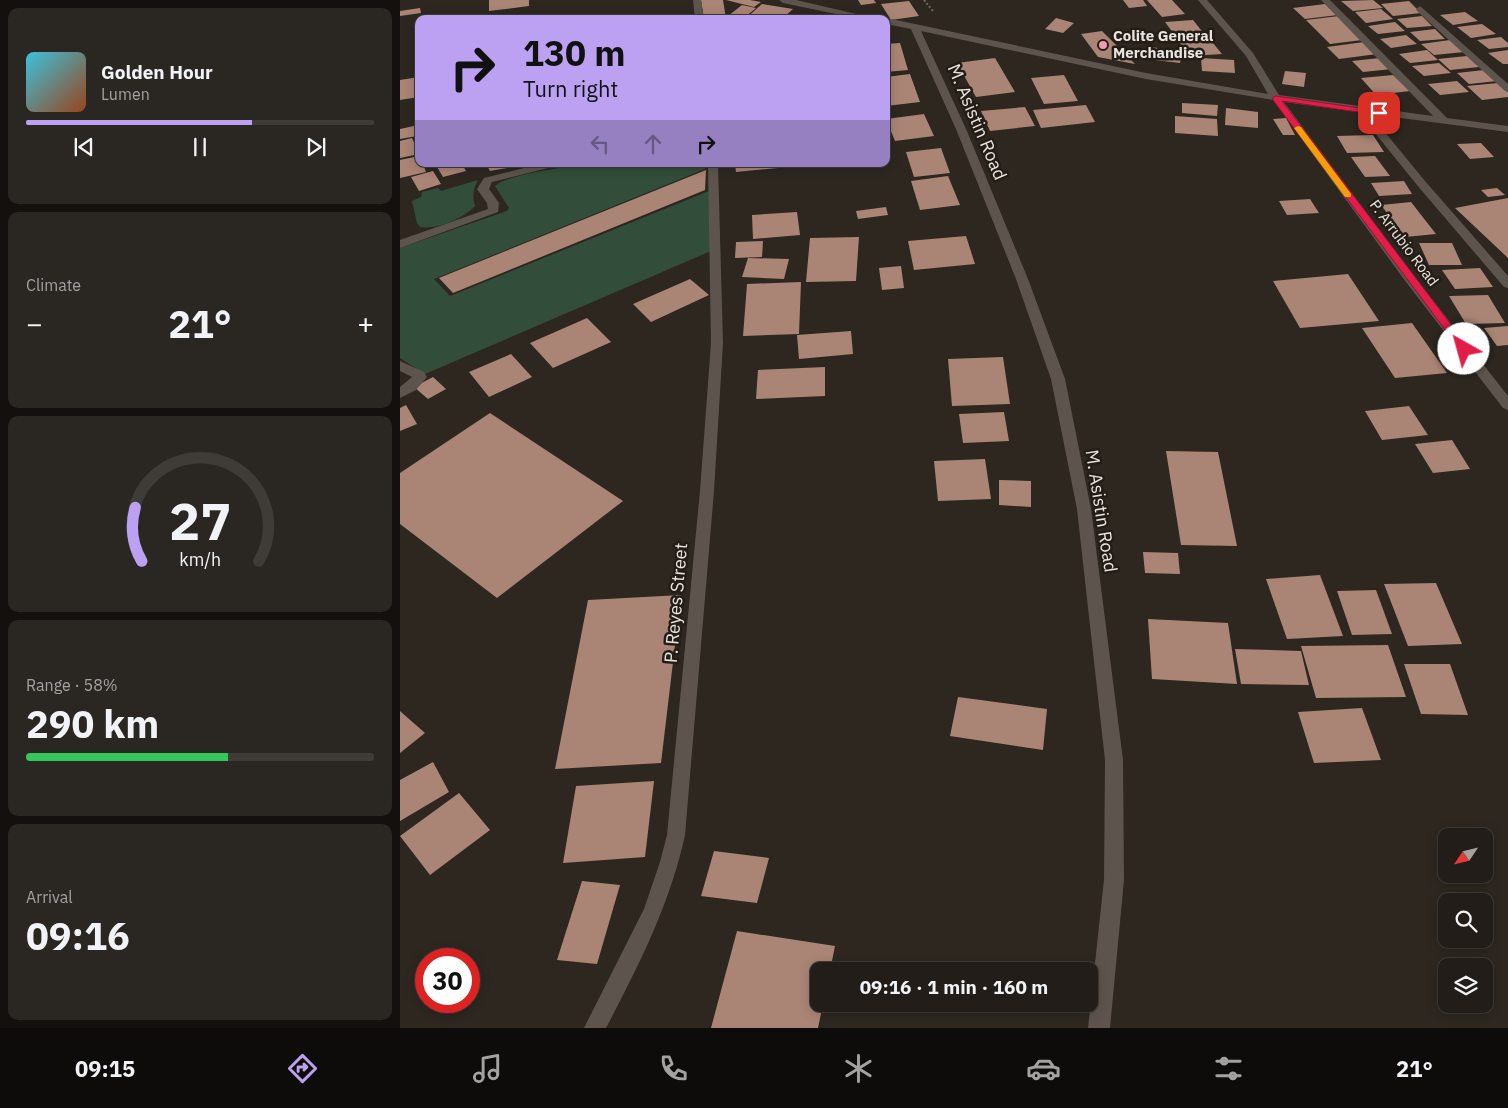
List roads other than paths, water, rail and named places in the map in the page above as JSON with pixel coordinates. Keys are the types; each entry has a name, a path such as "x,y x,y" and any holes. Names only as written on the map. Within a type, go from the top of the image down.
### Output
{"street":[{"path":"697,0 699,15"},
{"path":"783,0 855,15"},
{"name":"P. Arrubio Road","path":"1202,0 1250,55 1276,98 1410,279 1508,405"},
{"path":"1324,0 1445,122"},
{"path":"1420,9 1508,89"},
{"path":"890,22 1146,76 1276,98 1508,129"},
{"name":"M. Asistin Road","path":"915,27 965,138 1022,279 1058,379 1084,509 1114,760 1114,880 1099,1028"},
{"path":"1362,110 1421,183 1508,284"},
{"path":"400,244 494,210 493,203 483,189 488,180 540,167"},
{"name":"P. Reyes Street","path":"594,1028 658,902 670,866 676,835 707,491 717,343 713,167"},
{"path":"400,365 420,377 411,387 400,393"}],"place":[{"name":"Colite General Merchandise","path":"1103,45"}]}
